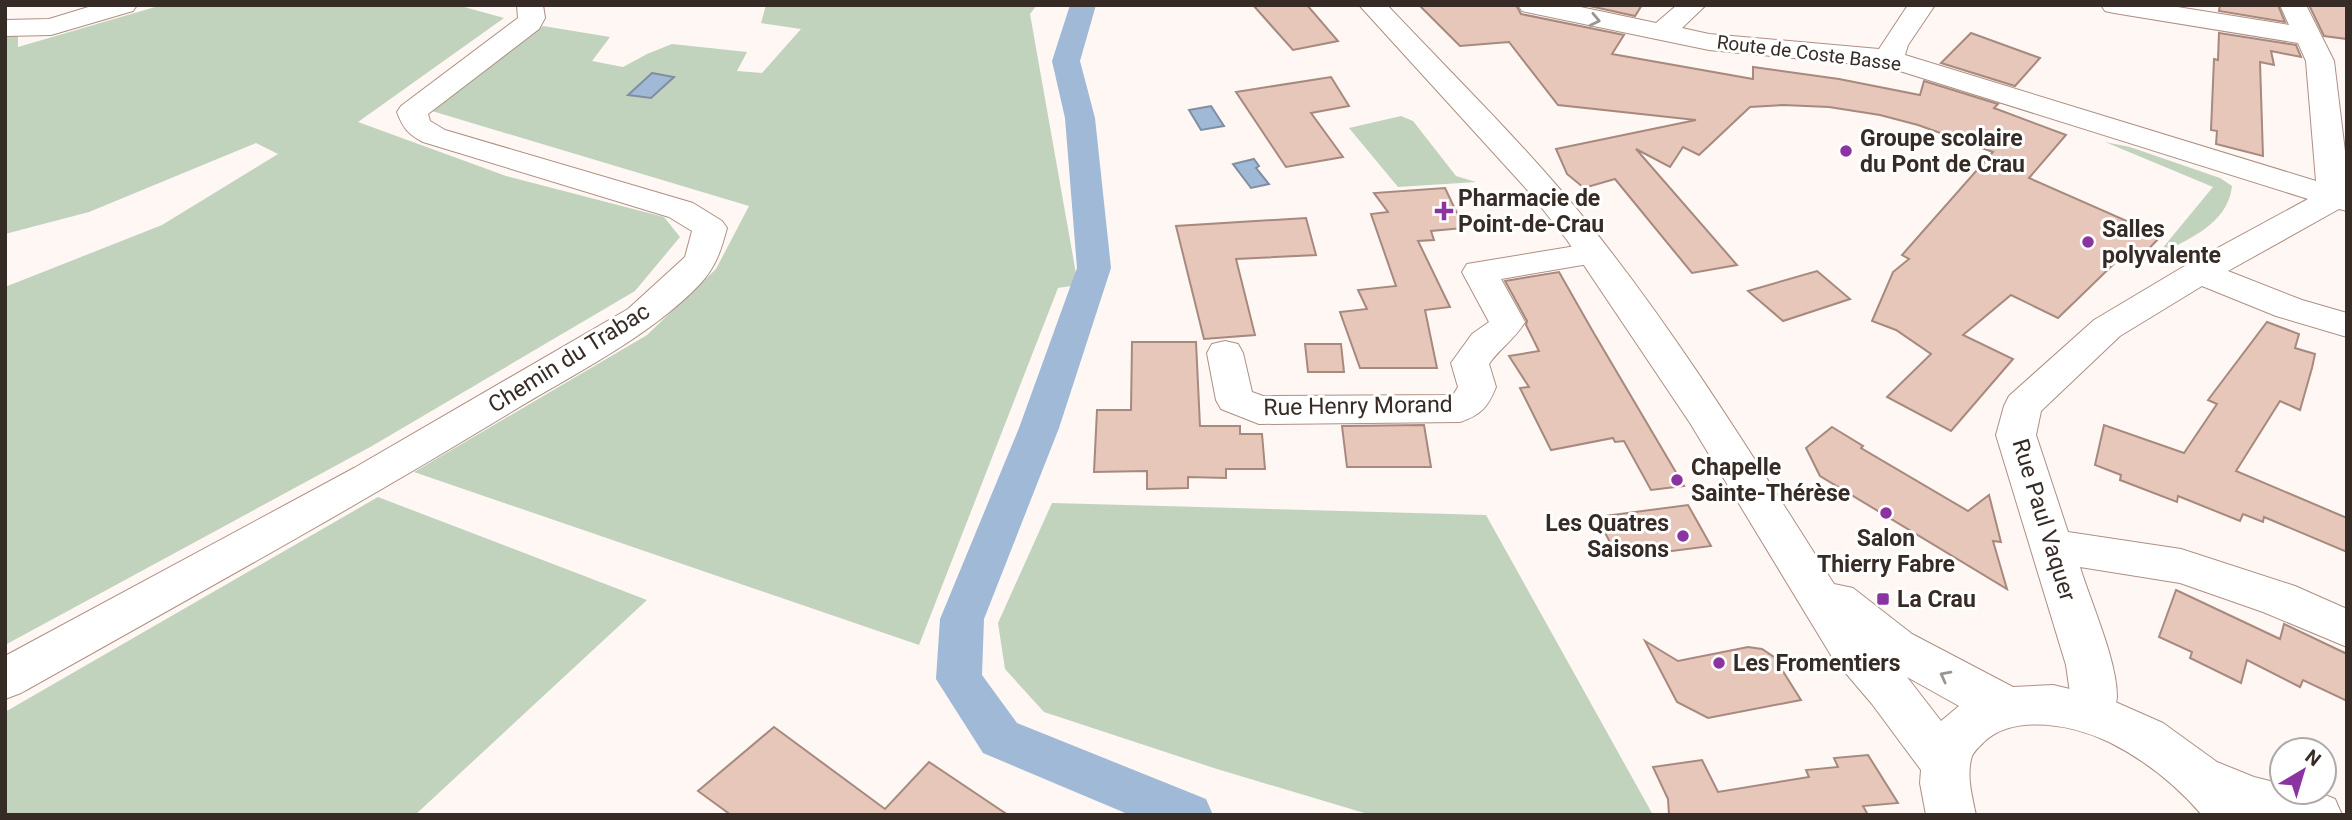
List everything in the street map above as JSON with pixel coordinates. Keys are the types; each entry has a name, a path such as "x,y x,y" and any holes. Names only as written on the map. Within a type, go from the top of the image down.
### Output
{"street":[{"path":"17,28 51,27 124,5"},
{"name":"Chemin du Trabac","path":"5,679 368,480 640,317 687,277 701,260 710,228 681,210 434,136 417,126 412,112 529,23 533,11 530,5"},
{"path":"1373,5 1541,186 1594,254 1697,402 1848,644 1889,690 1944,762"},
{"name":"Route de Coste Basse","path":"1531,5 1660,33 1748,46 1890,59 2244,169 2342,196"},
{"path":"1660,33 1693,5"},
{"path":"1890,59 1894,45 1922,5"},
{"path":"2114,5 2310,37"},
{"path":"2293,5 2320,61 2342,196"},
{"name":"Route de Coste Basse","path":"2244,169 2275,199 2279,211 2278,230"},
{"name":"Rue Paul Vaquer","path":"2083,711 2094,699 2090,665 2016,435 2024,406 2107,328 2200,272 2342,196"},
{"name":"Rue Henry Morand","path":"1225,353 1235,400 1259,410 1460,408 1471,401 1477,387 1470,363 1485,343 1503,329 1507,322 1479,272 1594,254"},
{"path":"2200,272 2289,308 2347,325"},
{"path":"2050,546 2181,566 2279,599 2347,629"},
{"path":"1797,564 1867,630 1922,663 2006,706"},
{"path":"1951,815 1944,794 1944,762 1956,736 1977,717 2006,706 2051,705 2083,711 2124,727 2164,749 2199,778 2233,815"},
{"path":"2199,778 2250,799 2317,815"}],"green space":[{"path":"162,5 457,5 504,18 358,122 506,176 664,217 680,237 635,291 372,446 5,645 5,287 162,225 278,154 256,143 89,212 5,234 5,35 18,36 18,47"},
{"path":"766,5 1037,5 1030,14 1078,285 1058,288 919,645 414,472 647,335 716,269 749,206 432,111 543,26 610,37 592,61 623,67 672,44 747,52 737,71 762,73 801,29 761,23"},
{"path":"1401,116 1413,121 1456,176 1476,182 1398,187 1349,128"},
{"path":"2105,142 2130,147 2220,178 2232,186 2229,200 2223,211 2204,230 2156,256 2213,187"},
{"path":"378,497 647,600 415,815 5,815 5,712"},
{"path":"1052,503 1486,515 1653,815 1371,815 1217,769 1044,712 1005,669 998,623"}],"water":[{"path":"652,73 674,77 651,98 628,95"},
{"path":"1211,106 1224,126 1201,130 1189,110"},
{"path":"1254,159 1259,166 1256,168 1269,184 1251,188 1233,164"}],"building":[{"path":"1253,5 1307,5 1338,41 1293,50"},
{"path":"1419,5 1516,5 1521,14 1624,35 1612,54 1753,79 1753,67 1839,79 1920,95 1924,81 1998,104 1994,108 2066,135 2029,178 2161,236 2137,261 2123,255 2058,318 2011,295 1963,335 2013,359 1951,431 1887,397 1931,354 1896,330 1872,321 1893,272 1909,259 1902,255 1993,152 1918,125 1880,115 1829,107 1783,105 1750,107 1699,155 1683,147 1670,167 1636,149 1737,265 1692,273 1615,179 1584,188 1567,174 1556,149 1696,120 1558,105 1509,42 1460,46"},
{"path":"1585,5 1642,5 1635,16"},
{"path":"2220,5 2278,5 2285,22 2219,11"},
{"path":"2309,5 2347,5 2347,39 2324,36"},
{"path":"1971,33 2040,58 2015,86 1941,63"},
{"path":"2219,33 2296,45 2301,57 2271,51 2274,65 2260,62 2263,156 2216,144 2217,131 2211,130 2214,59 2218,60"},
{"path":"1331,77 1349,106 1311,113 1343,157 1286,167 1236,92"},
{"path":"1445,188 1464,228 1431,231 1434,240 1418,241 1450,307 1425,310 1437,368 1360,368 1340,312 1367,309 1358,290 1396,286 1371,214 1388,212 1374,193"},
{"path":"1306,218 1316,255 1236,259 1255,335 1204,339 1176,226"},
{"path":"1817,271 1850,299 1783,321 1748,291"},
{"path":"1559,272 1684,486 1651,490 1624,441 1615,442 1613,438 1551,450 1520,388 1529,387 1509,356 1539,351 1526,325 1527,321 1505,281"},
{"path":"2267,322 2299,334 2295,348 2315,354 2300,410 2280,401 2236,471 2347,518 2347,552 2264,517 2263,522 2243,514 2240,521 2178,496 2177,502 2120,480 2121,475 2095,465 2104,425 2184,453 2217,404 2208,400"},
{"path":"1132,342 1196,342 1200,426 1240,426 1240,434 1262,434 1265,469 1226,469 1226,478 1188,477 1188,488 1147,489 1147,471 1094,472 1097,410 1131,410"},
{"path":"1305,344 1341,344 1344,372 1308,372"},
{"path":"1424,425 1431,467 1347,467 1342,426"},
{"path":"1832,427 1863,446 1861,448 1968,511 1989,495 2001,542 1993,541 2007,589 1820,476 1806,448"},
{"path":"1688,505 1711,546 1618,558 1597,517"},
{"path":"2176,590 2280,639 2284,624 2347,654 2347,701 2303,680 2300,687 2247,660 2241,683 2190,658 2192,652 2159,637"},
{"path":"1645,641 1678,661 1748,647 1762,649 1774,657 1801,700 1708,718 1677,702"},
{"path":"774,727 885,809 929,762 1008,815 731,815 698,791"},
{"path":"1868,755 1898,803 1863,806 1868,815 1669,815 1668,799 1653,767 1702,760 1718,792 1809,777 1806,770 1838,767 1834,758"}],"waterway":[{"path":"1083,5 1066,61 1080,118 1094,268 1039,428 962,619 959,679 1000,738 1188,815"}],"place":[{"name":"Groupe scolaire du Pont de Crau","path":"1846,151"},
{"name":"Pharmacie de Point-de-Crau","path":"1444,211"},
{"name":"Salles polyvalente","path":"2088,242"},
{"name":"Chapelle Sainte-Thérèse","path":"1677,480"},
{"name":"Salon Thierry Fabre","path":"1886,513"},
{"name":"Les Quatres Saisons","path":"1683,536"},
{"name":"La Crau","path":"1883,599"},
{"name":"Les Fromentiers","path":"1719,663"}]}
